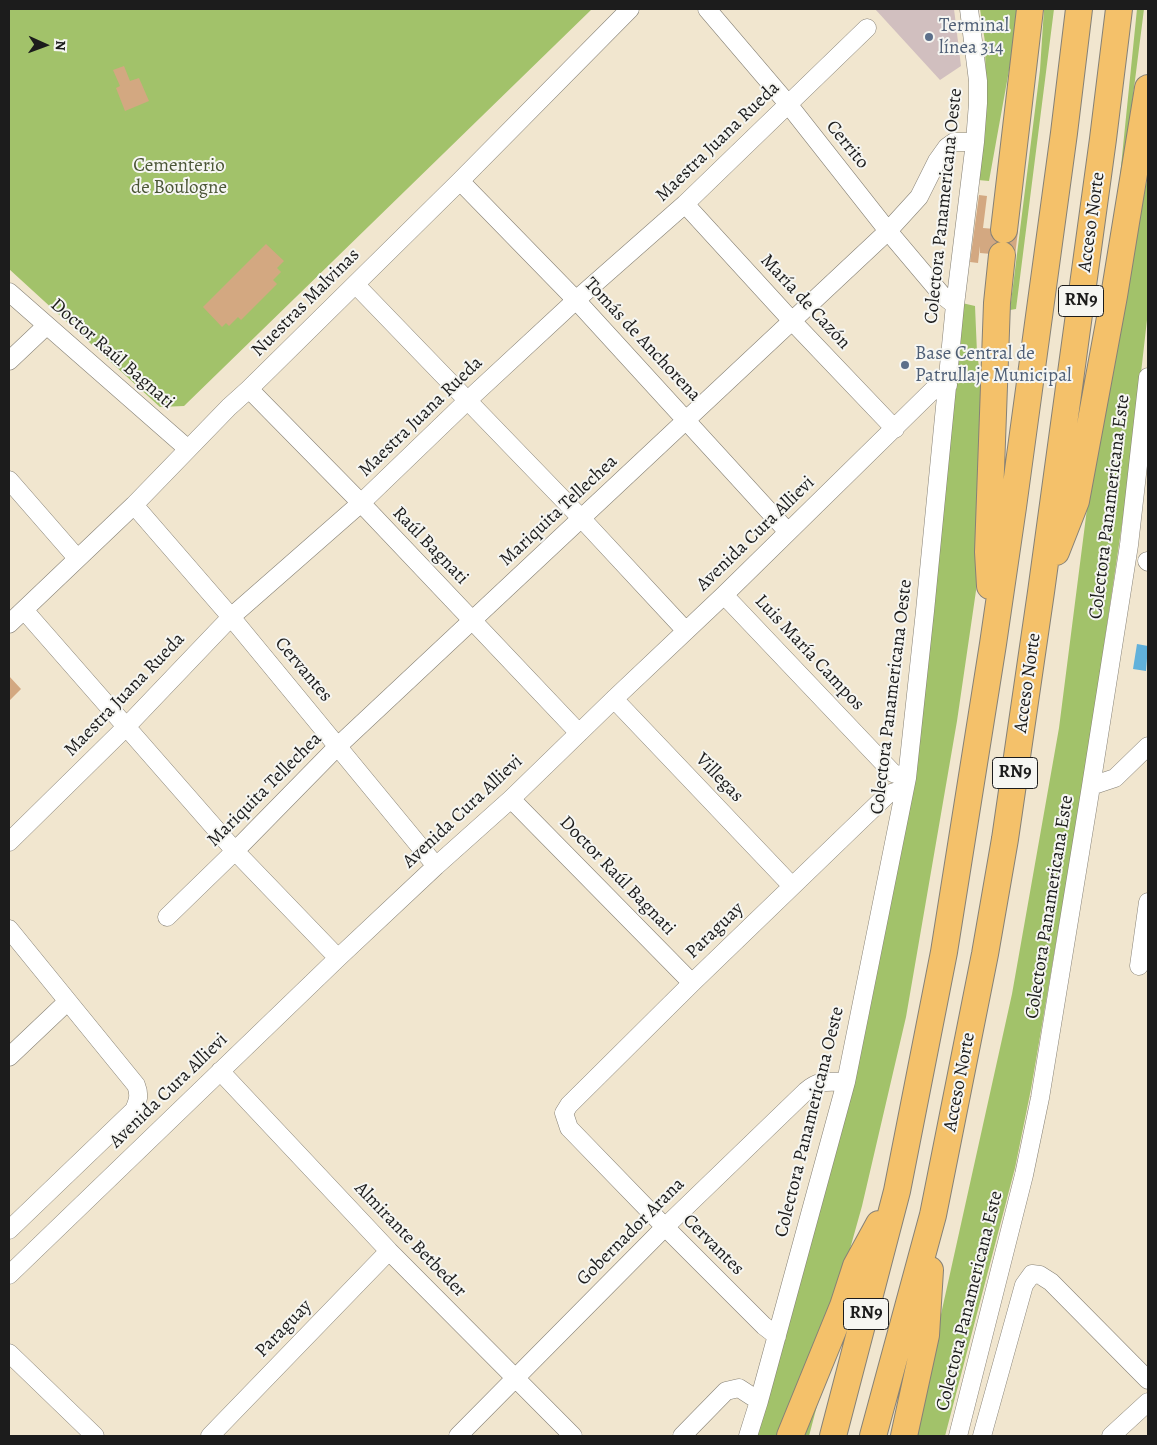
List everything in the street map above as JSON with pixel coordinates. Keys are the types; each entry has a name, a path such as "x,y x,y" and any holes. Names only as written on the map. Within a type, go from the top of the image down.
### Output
{"highway":[{"path":"993,644 988,552 997,303 1030,9"},
{"name":"Acceso Norte","path":"833,1436 897,1191 944,952 993,644 1062,153 1079,9"},
{"name":"Acceso Norte","path":"873,1436 934,1215 985,954 1005,839 1041,592 1119,9"},
{"path":"1041,592 1076,501 1114,296 1148,88"},
{"path":"790,1436 843,1306 856,1266 897,1191"},
{"path":"904,1436 926,1335 934,1215"}],"street":[{"name":"Nuestras Malvinas","path":"9,624 134,505 228,407 356,285 630,9"},
{"name":"Cerrito","path":"707,9 788,104 888,231 942,295 956,305"},
{"name":"Colectora Panamericana Oeste","path":"748,1436 759,1402 846,1082 906,784 975,142 978,81 969,9"},
{"name":"Maestra Juana Rueda","path":"9,842 126,727 230,617 361,503 576,300 685,204 867,28"},
{"name":"Mariquita Tellechea","path":"167,917 338,746 888,231 918,197 937,161 947,147 954,142 975,142"},
{"name":"Tomás de Anchorena","path":"460,181 576,300 788,532"},
{"name":"María de Cazón","path":"685,204 792,321 895,429"},
{"path":"356,285 582,519 686,631"},
{"name":"Doctor Raúl Bagnati","path":"9,292 188,449"},
{"path":"9,361 46,326"},
{"name":"Colectora Panamericana Este","path":"958,1436 1024,1175 1040,1098 1129,545 1148,377"},
{"name":"Avenida Cura Allievi","path":"9,1275 338,958 511,799 724,595 933,390 948,385"},
{"name":"Raúl Bagnati","path":"249,389 361,503 579,732"},
{"path":"9,480 77,558"},
{"name":"Cervantes","path":"134,505 338,746 436,866"},
{"name":"Luis María Campos","path":"724,595 893,773 906,784"},
{"path":"24,610 235,851 338,958"},
{"name":"Villegas","path":"614,699 792,886"},
{"path":"1091,786 1115,778 1148,746"},
{"name":"Paraguay","path":"564,1114 568,1105 792,886 888,794 906,784"},
{"name":"Doctor Raúl Bagnati","path":"511,799 692,983"},
{"path":"1139,966 1148,902"},
{"path":"9,929 136,1085 139,1092 138,1102 134,1110 9,1230"},
{"path":"9,1057 68,1002"},
{"name":"Almirante Betbeder","path":"220,1071 389,1251 573,1436"},
{"name":"Gobernador Arana","path":"458,1436 806,1091 813,1085 821,1082 846,1082"},
{"name":"Cervantes","path":"564,1114 570,1128 666,1228 776,1336"},
{"name":"Paraguay","path":"210,1436 389,1251"},
{"path":"982,1436 1024,1285 1032,1274 1040,1275 1051,1282 1148,1380"},
{"path":"9,1353 95,1436"},
{"path":"682,1436 726,1391 739,1388 759,1402"},
{"path":"1111,1436 1148,1402"}],"shaded area":[{"name":"Terminal línea 314","path":"875,9 954,9 961,66 940,80"}],"green space":[{"name":"Cementerio de Boulogne","path":"9,9 592,9 184,406 160,407 9,269"},
{"path":"980,9 1017,9 1015,37 989,181 978,180 986,100 985,42"},
{"path":"1044,9 1054,9 1016,309 1010,310 1040,70"},
{"path":"1137,9 1144,9 1108,294"},
{"path":"1148,174 1148,311 1130,470 1085,774 1031,1089 1015,1168 945,1436 914,1436 1012,994 1059,728 1089,493"},
{"path":"962,303 975,306 977,353 983,394 985,529 957,721 906,1017 862,1206 824,1342 783,1436 752,1436 911,779"},
{"path":"823,1383 809,1436 798,1436"}],"water":[{"path":"1137,644 1148,646 1146,671 1133,669"}],"building":[{"path":"124,66 130,81 139,78 149,101 125,111 116,88 120,86 113,70"},
{"path":"979,195 987,196 983,228 1018,231 1015,256 980,253 980,246 978,263 970,262"},
{"path":"266,244 284,261 277,268 281,272 273,280 277,284 241,320 238,317 229,326 226,323 222,327 203,307"},
{"path":"9,676 21,689 9,701"}],"place":[{"name":"Terminal línea 314","path":"929,37"},
{"name":"Base Central de Patrullaje Municipal","path":"905,365"}]}
